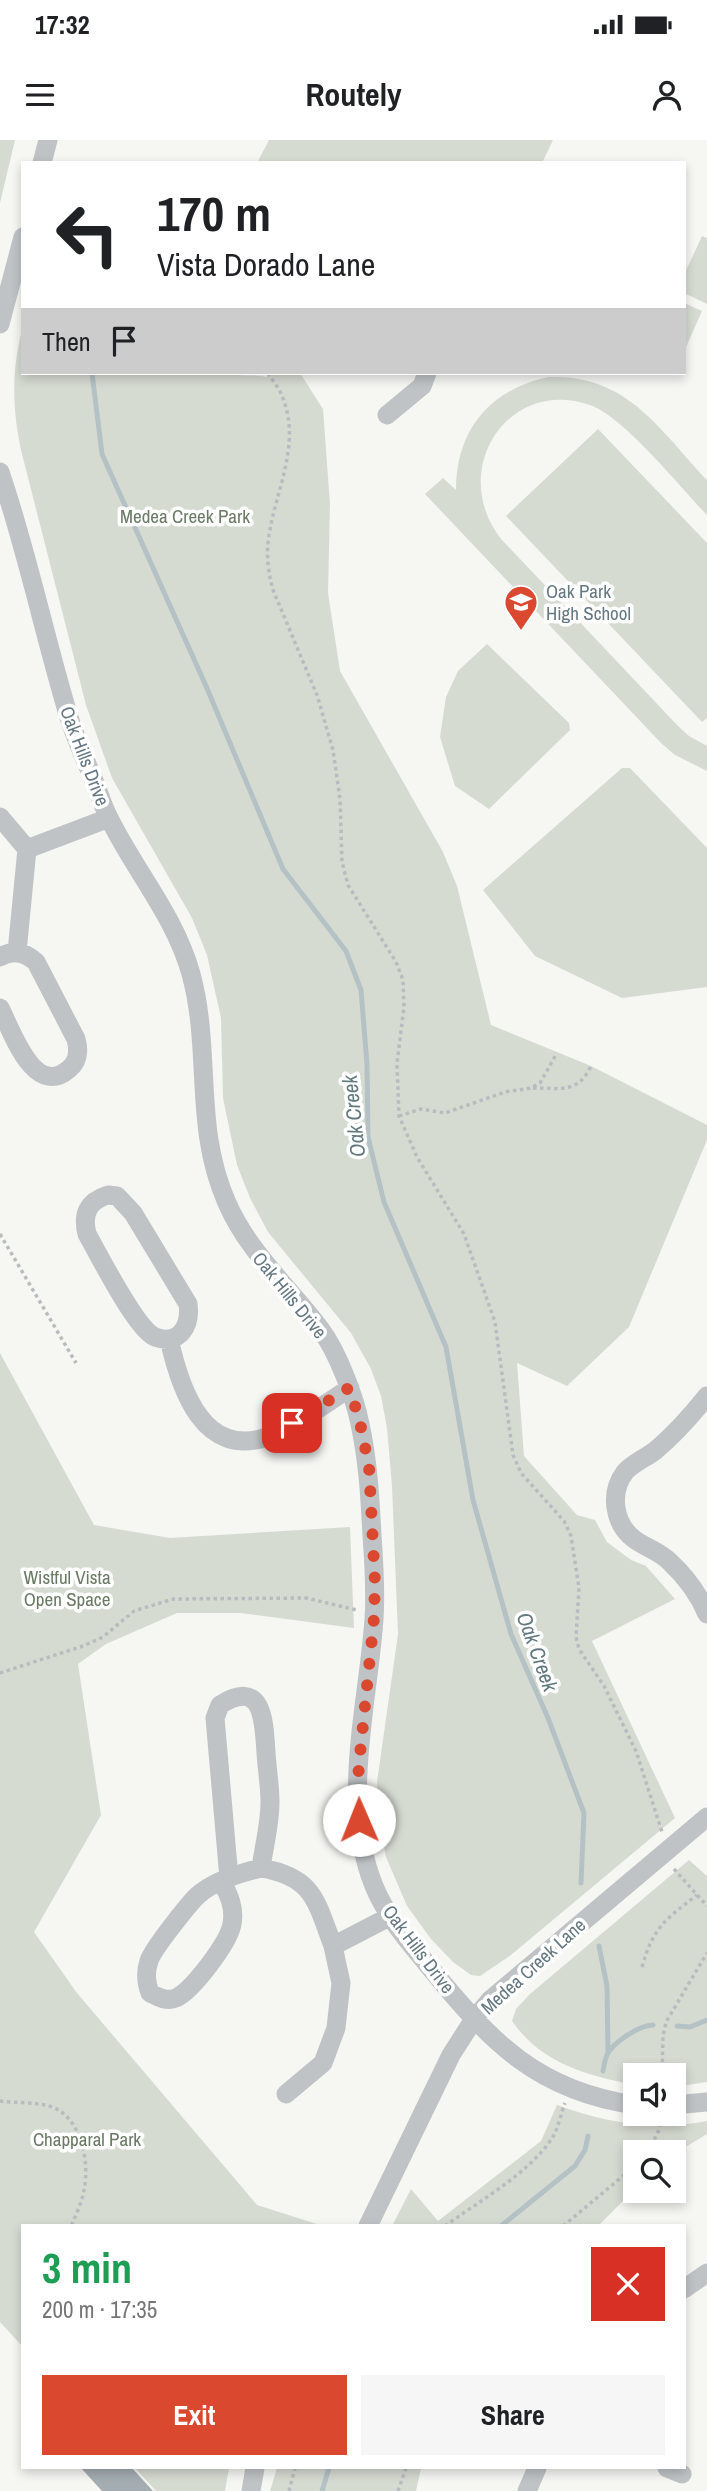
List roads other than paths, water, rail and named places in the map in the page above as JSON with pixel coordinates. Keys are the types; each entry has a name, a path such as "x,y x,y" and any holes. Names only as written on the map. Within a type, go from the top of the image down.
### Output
{"street":[{"path":"43,161 48,140"},
{"path":"0,324 21,245"},
{"path":"387,415 422,386 426,375"},
{"name":"Oak Hills Drive","path":"0,472 17,522 69,719 109,818 170,920 190,972 201,1022 203,1102 207,1138 226,1202 258,1256 324,1334 349,1388 359,1418 369,1466 375,1583 357,1801 361,1839 374,1887 403,1935 474,2019 517,2059 542,2076 569,2089 623,2103"},
{"path":"0,817 27,849"},
{"path":"27,849 109,818"},
{"path":"0,1008 30,1066 43,1076 53,1077 62,1075 72,1067 78,1048 76,1039 36,962 30,956 8,954 27,849"},
{"path":"117,1196 133,1213 188,1304 190,1317 187,1326 181,1333 169,1339 154,1336 137,1320 87,1234 85,1213 90,1204 98,1198 117,1196"},
{"path":"169,1339 177,1375 195,1412 210,1429 232,1439 255,1440 272,1435 349,1388"},
{"path":"707,1396 679,1429 654,1452 627,1470 619,1482 615,1499 617,1517 626,1532 672,1563 693,1588 707,1614"},
{"path":"261,1868 270,1804 263,1714 254,1701 244,1696 233,1696 220,1705 215,1718 225,1880 233,1910 229,1937 188,1990 173,1999 160,1998 150,1993 146,1981 149,1958 197,1896 225,1880 261,1868 284,1872 302,1882 317,1905 333,1946 341,1983 336,2028 323,2063 286,2094"},
{"name":"Medea Creek Lane","path":"369,2224 451,2055 474,2019 490,2000 707,1817"},
{"path":"333,1946 391,1916"},
{"path":"686,2104 707,2102"},
{"path":"686,2288 707,2273"},
{"path":"251,2491 255,2469"},
{"path":"527,2491 537,2469"}],"waterway":[{"name":"Oak Creek","path":"92,375 102,454 206,686 283,869 346,951 361,990 367,1064 368,1137 384,1202 446,1347 473,1500 511,1634 548,1718 584,1813 581,1883"},
{"name":"Oak Creek","path":"599,1946 607,1986 608,2053"},
{"path":"677,2026 690,2027 707,2020"},
{"path":"603,2071 607,2055 615,2045 634,2031 653,2025"},
{"path":"503,2224 575,2166 585,2150 588,2136"},
{"path":"322,2491 329,2469"}],"place":[{"name":"Oak Park High School","path":"521,632"}],"park label":[{"name":"Medea Creek Park","path":"185,516"},
{"name":"Wistful Vista Open Space","path":"67,1588"},
{"name":"Chapparal Park","path":"87,2139"}]}
